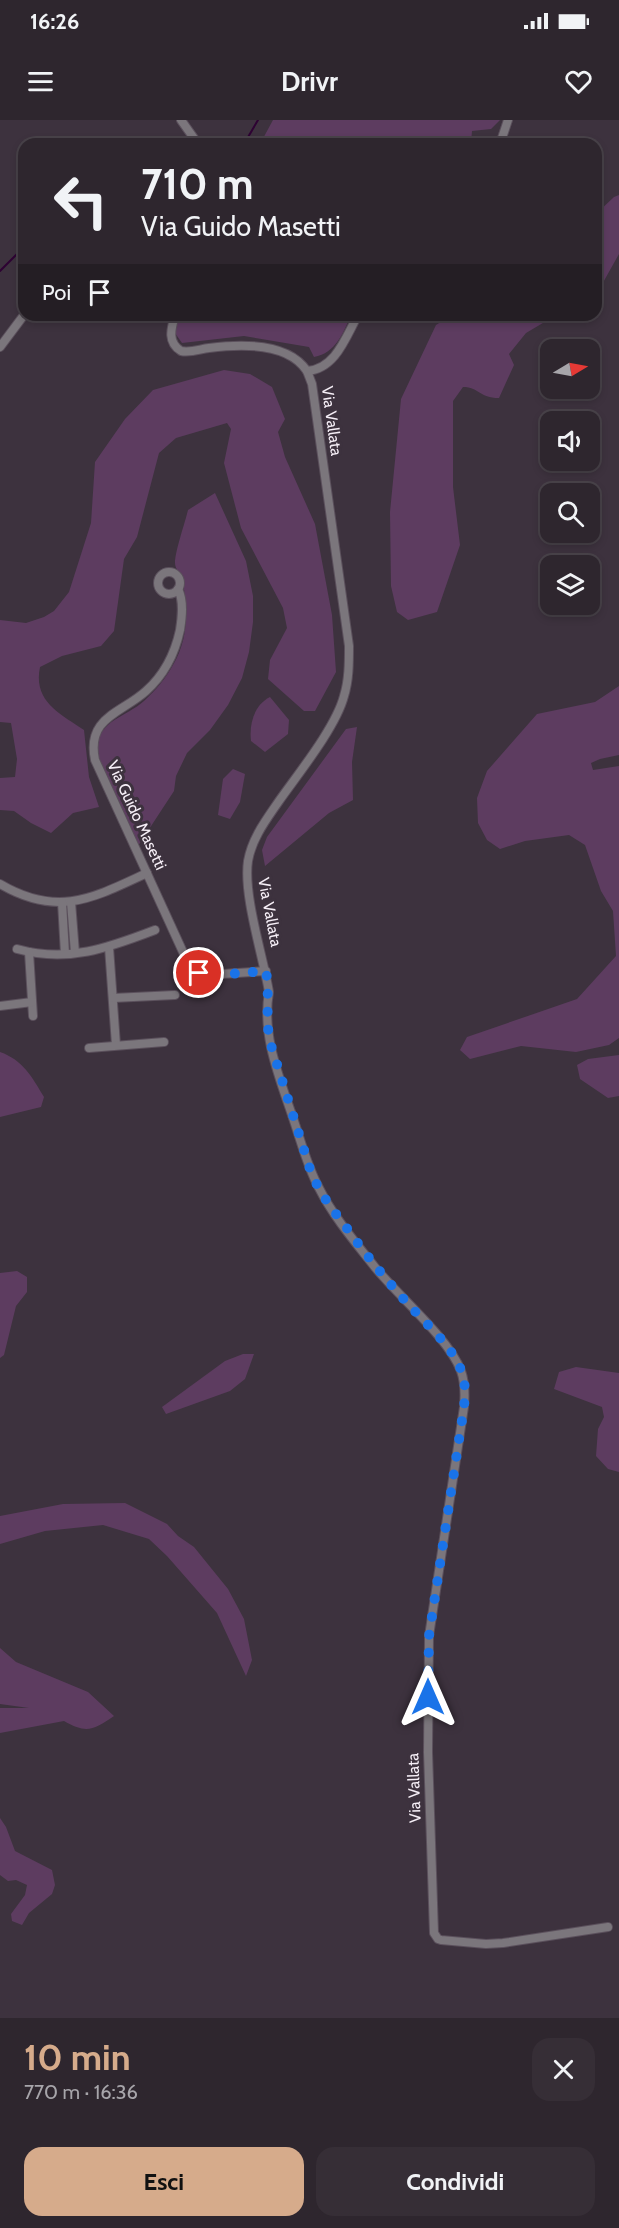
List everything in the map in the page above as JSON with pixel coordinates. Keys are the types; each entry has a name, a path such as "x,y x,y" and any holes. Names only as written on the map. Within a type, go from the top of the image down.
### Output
{"street":[{"path":"181,120 194,138"},
{"path":"502,138 508,120"},
{"path":"0,347 20,321"},
{"path":"174,321 171,334 175,345 181,351 241,346 265,348 293,358 308,371 319,368 330,360 342,345 355,321"},
{"name":"Via Vallata","path":"308,371 312,384 348,635 349,667 344,698 339,709 320,742 260,828 251,850 247,873 269,992 266,1009 270,1042 318,1188 375,1267 444,1344 460,1367 464,1382 464,1407 428,1644 428,1752 435,1935 441,1940 495,1944 608,1927"},
{"name":"Via Guido Masetti","path":"178,589 181,599 180,627 168,664 147,690 102,722 94,743 97,765 182,952 193,968 207,975 266,971"},
{"path":"0,885 32,898 67,902 93,898 147,873"},
{"path":"67,902 70,954"},
{"path":"17,949 29,952 70,954 109,947 155,930"},
{"path":"109,947 116,1045"},
{"path":"29,952 33,1016"},
{"path":"113,998 175,995"},
{"path":"0,1006 32,1002"},
{"path":"89,1048 164,1042"}],"shaded area":[{"path":"273,120 500,120 491,129 472,131 471,138 263,138"},
{"path":"619,195 619,254 602,284 602,208"},
{"path":"178,321 348,321 333,347 322,355 314,357 309,347 244,336 182,343 175,333"},
{"path":"442,321 546,321 526,333 509,354 514,365 499,398 492,398 463,387 453,401 453,487 460,545 437,612 408,620 397,612 391,586 390,512 401,399 436,325"},
{"path":"224,370 250,374 272,387 285,419 278,432 285,457 315,524 332,615 336,672 315,711 304,711 268,679 270,660 287,628 283,608 241,528 224,463 231,429 227,423 176,438 159,453 137,537 124,559 114,631 101,646 62,656 40,667 40,689 44,697 57,712 84,730 89,777 99,807 73,813 51,833 14,811 0,810 0,778 15,777 17,759 11,723 0,722 0,620 26,623 44,617 54,611 69,592 91,523 95,462 125,419 153,390"},
{"path":"215,493 246,561 253,596 253,622 249,652 242,678 228,705 210,730 187,753 176,776 174,791 138,846 98,756 97,745 105,728 144,701 157,688 178,655 186,624 186,602 175,558 188,510"},
{"path":"619,686 619,755 591,763 593,770 619,766 619,1038 609,1045 576,1052 521,1046 470,1059 460,1050 467,1037 577,999 616,956 613,911 601,891 585,845 569,835 525,841 500,849 487,840 478,823 477,798 487,771 537,714 595,702"},
{"path":"270,697 289,720 288,734 265,752 251,741 251,728 256,710"},
{"path":"357,727 352,762 353,800 329,813 265,866 262,850 267,837 346,729"},
{"path":"233,769 245,774 240,802 230,819 218,815 223,779"},
{"path":"0,1052 21,1064 31,1076 44,1097 41,1107 0,1117"},
{"path":"619,1055 619,1096 608,1098 580,1079 577,1065 588,1059"},
{"path":"17,1271 27,1277 27,1292 16,1306 4,1355 0,1358 0,1273"},
{"path":"243,1354 254,1354 245,1379 230,1391 166,1414 162,1407 225,1361"},
{"path":"576,1367 619,1373 619,1472 608,1469 596,1456 598,1429 604,1417 602,1407 554,1389 559,1372"},
{"path":"125,1503 167,1524 178,1536 194,1547 228,1589 244,1619 252,1660 246,1676 217,1613 149,1539 103,1525 45,1531 0,1544 0,1516 63,1504"},
{"path":"0,1648 16,1662 88,1692 114,1716 90,1729 79,1728 64,1721 0,1733 0,1708 29,1708 0,1704"},
{"path":"0,1818 15,1851 52,1870 55,1885 52,1894 29,1913 22,1925 12,1921 11,1914 25,1895 27,1885 16,1880 8,1881 0,1875"}],"waterway":[{"path":"248,138 258,120"},
{"path":"0,271 18,253"}],"route":[{"path":"199,973 218,975 266,971 269,992 266,1009 270,1042 318,1188 375,1267 438,1336 462,1373 465,1387 464,1407 432,1608 427,1660 428,1697"}]}
